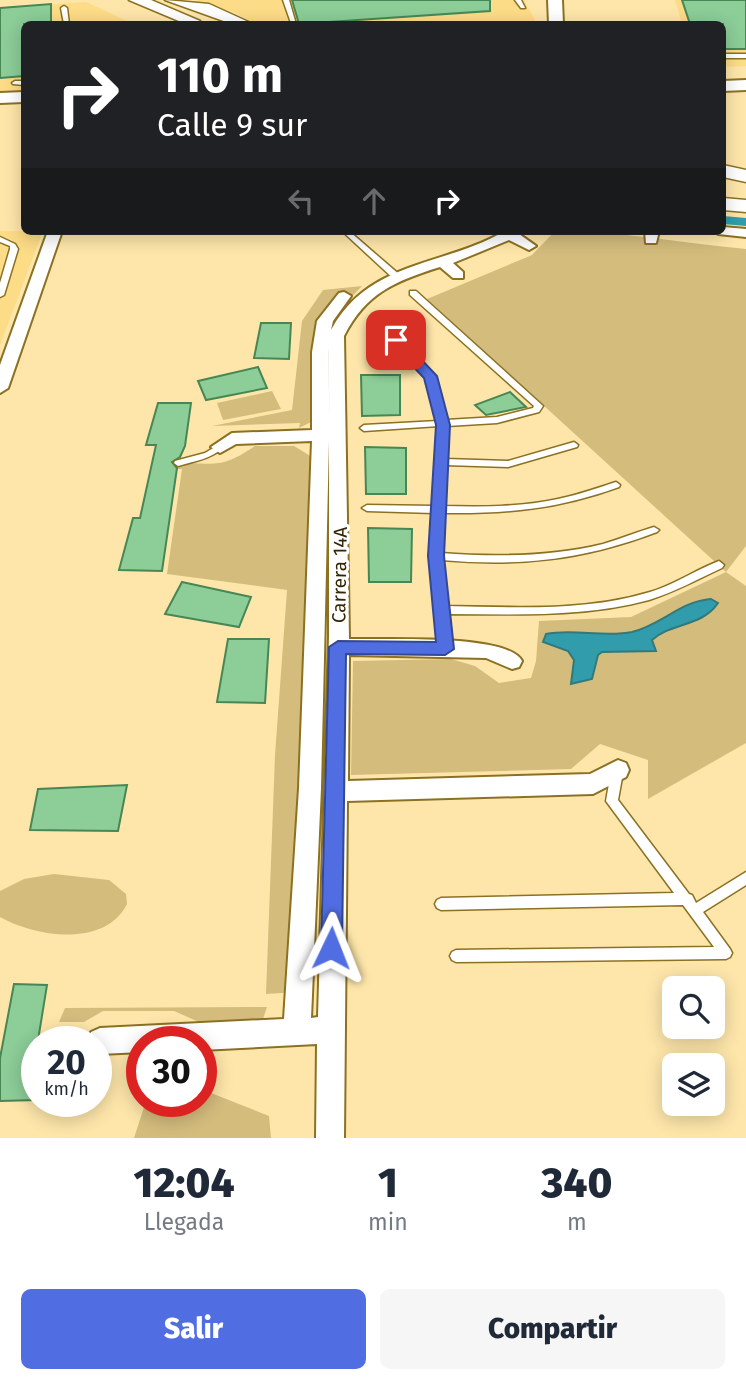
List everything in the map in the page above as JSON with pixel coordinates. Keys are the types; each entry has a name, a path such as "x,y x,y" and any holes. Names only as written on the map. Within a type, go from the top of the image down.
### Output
{"main road":[{"path":"136,0 177,21"},
{"path":"136,0 192,21"},
{"path":"165,0 218,21"},
{"path":"173,0 238,21"},
{"path":"726,86 746,85"},
{"path":"0,101 21,100"},
{"path":"726,172 746,176"},
{"path":"726,193 746,196"},
{"path":"726,205 746,209"},
{"path":"726,210 746,209"}],"street":[{"path":"548,0 552,20"},
{"path":"552,20 555,0"},
{"path":"726,231 746,233"},
{"path":"0,388 54,235"},
{"name":"Carrera 14A","path":"330,1138 341,489 329,435 320,352 325,320 347,292 497,235"},
{"name":"Carrera 14A","path":"393,274 440,261 498,235"},
{"path":"510,235 530,246"},
{"path":"440,261 457,275"},
{"path":"220,447 232,439 329,435"},
{"name":"Carrera 14A","path":"297,1031 329,435"},
{"path":"338,647 488,650 512,661"},
{"path":"335,791 593,784 618,770"},
{"path":"112,1040 330,1030"}],"lane":[{"path":"286,0 292,21"},
{"path":"518,0 523,7"},
{"path":"64,8 66,21"},
{"path":"726,56 746,56"},
{"path":"15,83 21,83"},
{"path":"349,235 393,274"},
{"path":"0,239 13,245 14,249 0,295"},
{"path":"365,428 497,420 536,410 538,404 413,293"},
{"path":"411,356 379,358 374,351 372,336 381,324 430,376 443,425 436,556 445,649"},
{"path":"441,462 508,464 574,445"},
{"path":"178,463 208,455 220,447"},
{"path":"367,508 548,506 582,499 616,485"},
{"path":"436,556 487,561 584,553 654,530"},
{"path":"440,610 547,612 579,609 651,596 719,565"},
{"path":"456,956 726,953 692,904 612,801 618,770"},
{"path":"441,904 692,904 746,878"}],"shaded area":[{"path":"195,0 524,0 535,21 250,21 233,12"},
{"path":"675,0 746,0 746,66 726,67 726,21 681,21"},
{"path":"86,2 127,21 21,21 21,92 0,94 0,8"},
{"path":"0,231 41,235 0,345"},
{"path":"551,235 627,235 746,249 746,546 726,572 427,299 532,255"},
{"path":"362,286 333,316 313,421 299,428 300,423 212,426 292,410 302,321 323,290"},
{"path":"272,391 281,409 223,420 217,403"},
{"path":"255,446 294,446 312,457 326,456 313,991 266,994 275,755 287,590 167,574 182,469 176,469 178,463 218,463 234,458"},
{"path":"726,572 746,586 746,743 648,799 648,760 600,744 571,769 351,775 353,661 451,659 475,666 499,683 531,678 536,661 539,621 631,617"},
{"path":"54,874 109,880 126,894 127,904 117,918 86,933 32,930 0,917 0,891 24,879"},
{"path":"267,1007 263,1019 199,1022 174,1011 103,1011 84,1022 59,1022 65,1008"},
{"path":"217,1095 269,1116 271,1138 134,1138 141,1117 217,1117"}],"water":[{"path":"711,599 718,603 704,616 668,630 652,640 656,651 602,652 598,655 592,679 571,684 574,660 568,651 543,642 546,634 556,632 632,632 680,608"}],"building":[{"path":"292,0 490,0 490,11 343,21 298,21"},
{"path":"682,0 746,0 746,49 726,49 726,21 689,21"},
{"path":"51,4 51,21 21,21 21,76 0,78 0,8"},
{"path":"261,323 291,323 289,359 254,358"},
{"path":"258,367 267,388 206,400 198,381"},
{"path":"361,375 400,375 400,415 362,416"},
{"path":"510,392 526,407 486,415 475,405"},
{"path":"158,403 191,403 185,446 180,457 172,462 177,468 162,571 119,570 133,518 140,518 156,445 146,445"},
{"path":"365,447 406,448 406,494 366,494"},
{"path":"368,528 412,529 411,582 369,582"},
{"path":"182,582 251,597 239,627 165,614"},
{"path":"228,639 269,639 265,703 217,702"},
{"path":"127,785 118,831 30,830 38,789"},
{"path":"14,984 47,985 40,1026 21,1026 21,1100 0,1101 0,1058"}],"waterway":[{"path":"726,220 746,222"}],"route":[{"path":"331,948 338,647 445,649 440,621 436,556 443,425 430,376 396,340"}]}
